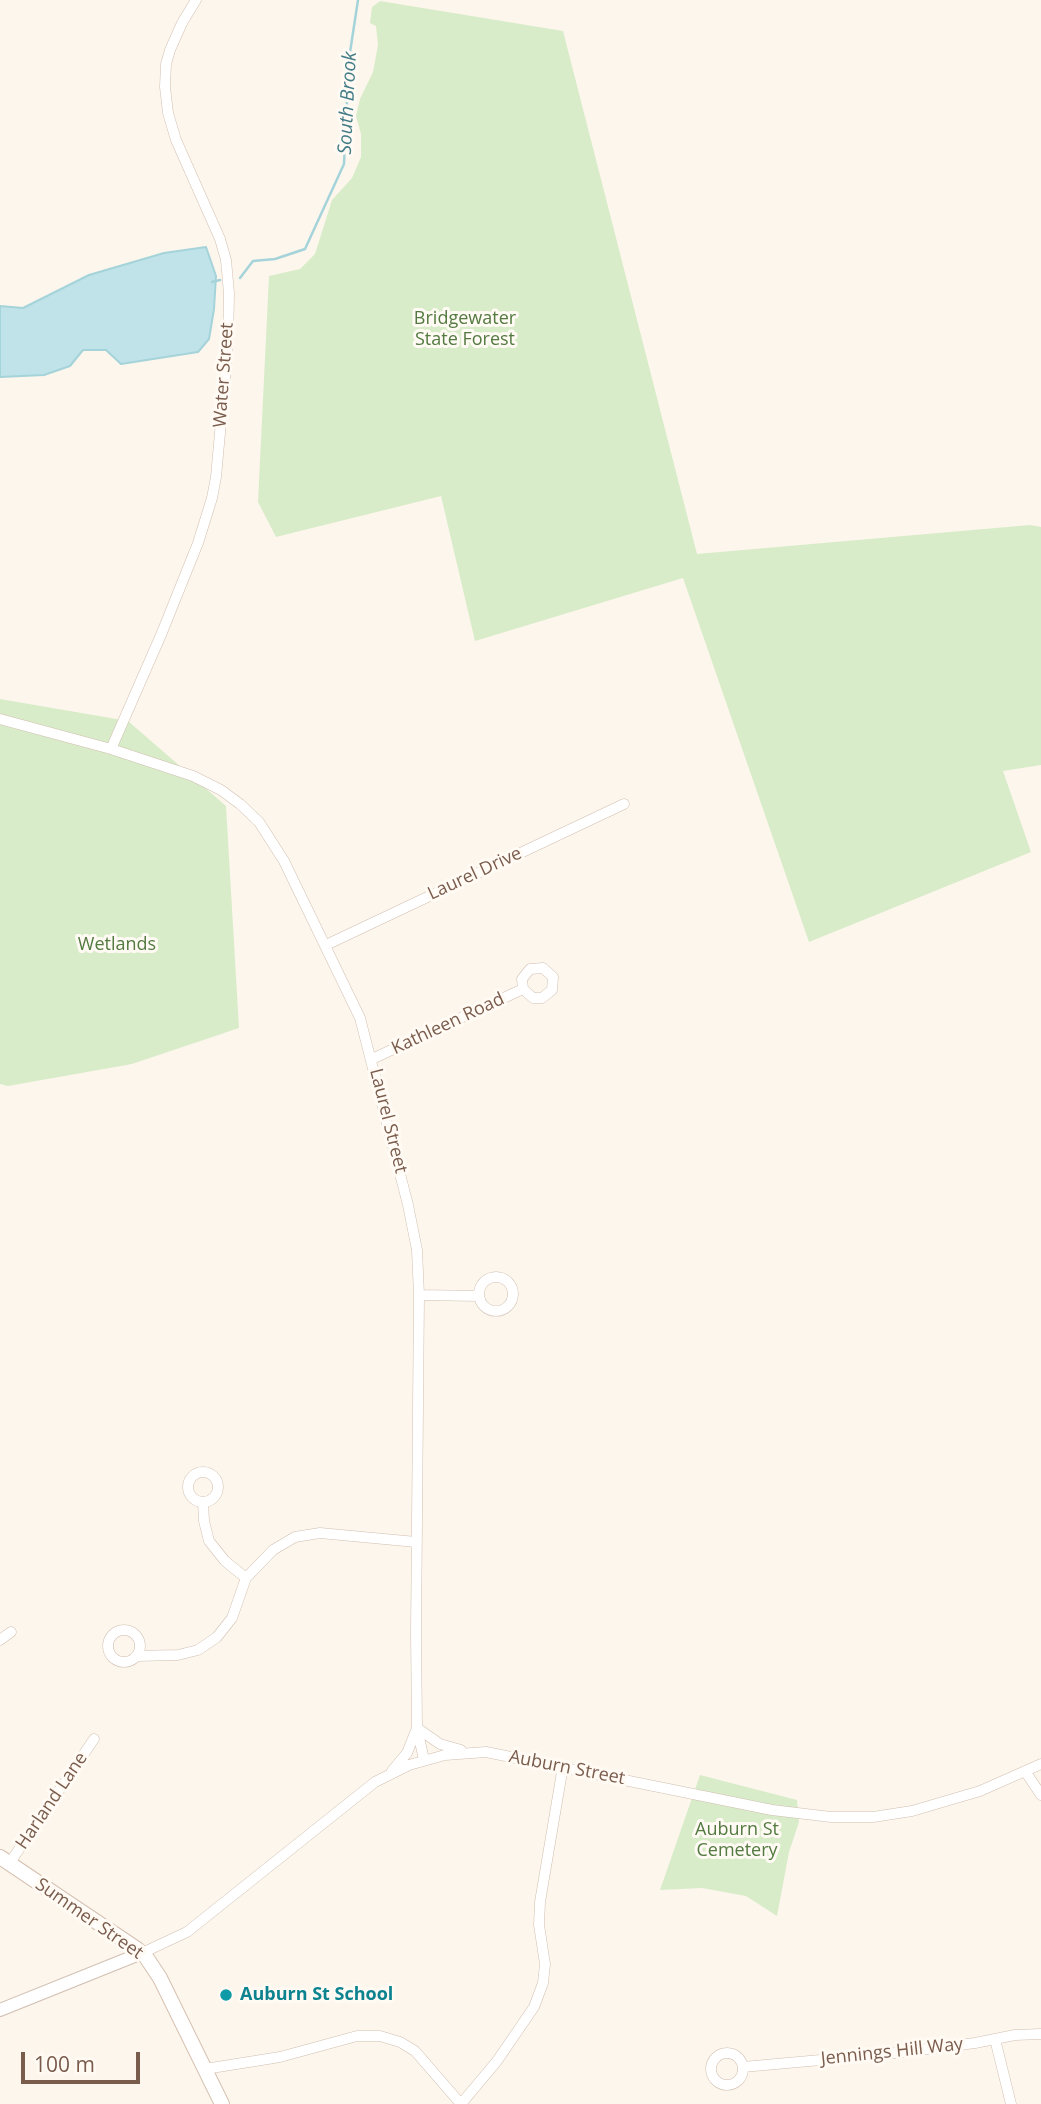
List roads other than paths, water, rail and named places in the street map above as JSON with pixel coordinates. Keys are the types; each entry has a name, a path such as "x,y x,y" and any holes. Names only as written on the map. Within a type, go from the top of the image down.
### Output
{"main road":[{"name":"Summer Street","path":"5,1861 142,1953 160,1978 222,2104"}],"street":[{"name":"Water Street","path":"111,749 198,543 216,477 228,344 229,293 226,260 220,239 176,140 168,113 165,88 166,64 170,50 181,23 196,0"},
{"name":"Laurel Street","path":"0,719 111,749 203,780 230,796 250,813 268,834 284,861 360,1018 411,1218 418,1257 417,1728 424,1760"},
{"name":"Laurel Drive","path":"326,944 624,804"},
{"name":"Kathleen Road","path":"372,1059 523,989"},
{"path":"419,1295 479,1296"},
{"path":"203,1502 209,1541 225,1561 246,1578"},
{"path":"136,1656 178,1655 198,1650 217,1637 232,1618 246,1578 273,1550 295,1537 320,1533 416,1542"},
{"path":"0,1640 11,1632"},
{"name":"Laurel Street","path":"389,1774 407,1753 417,1728"},
{"path":"417,1728 440,1744 475,1753"},
{"name":"Harland Lane","path":"5,1861 94,1739"},
{"name":"Auburn Street","path":"142,1953 187,1932 359,1793 389,1774 424,1760 453,1754 486,1752 772,1810 831,1818 873,1817 912,1811 969,1795 1041,1764"},
{"path":"205,2069 279,2057 357,2036 380,2036 415,2050 461,2104 497,2061 534,2007 544,1983 545,1964 539,1910 563,1766"},
{"path":"1025,1772 1041,1795"},
{"path":"0,2010 142,1953"},
{"name":"Jennings Hill Way","path":"743,2067 887,2054 1015,2035 1041,2034"},
{"path":"995,2039 1011,2104"}],"water":[{"path":"206,247 216,276 214,309 209,339 198,352 121,364 106,350 83,350 70,366 44,375 0,377 0,306 23,308 89,275 164,253"}],"waterway":[{"name":"South Brook","path":"240,278 253,261 275,259 305,249 344,164 349,59 358,0"},
{"name":"South Brook","path":"212,282 220,280"}],"place":[{"name":"Auburn St School","path":"226,1995"}],"park label":[{"name":"Bridgewater State Forest","path":"465,329"},
{"name":"Wetlands","path":"117,945"},
{"name":"Auburn St Cemetery","path":"737,1840"}]}
